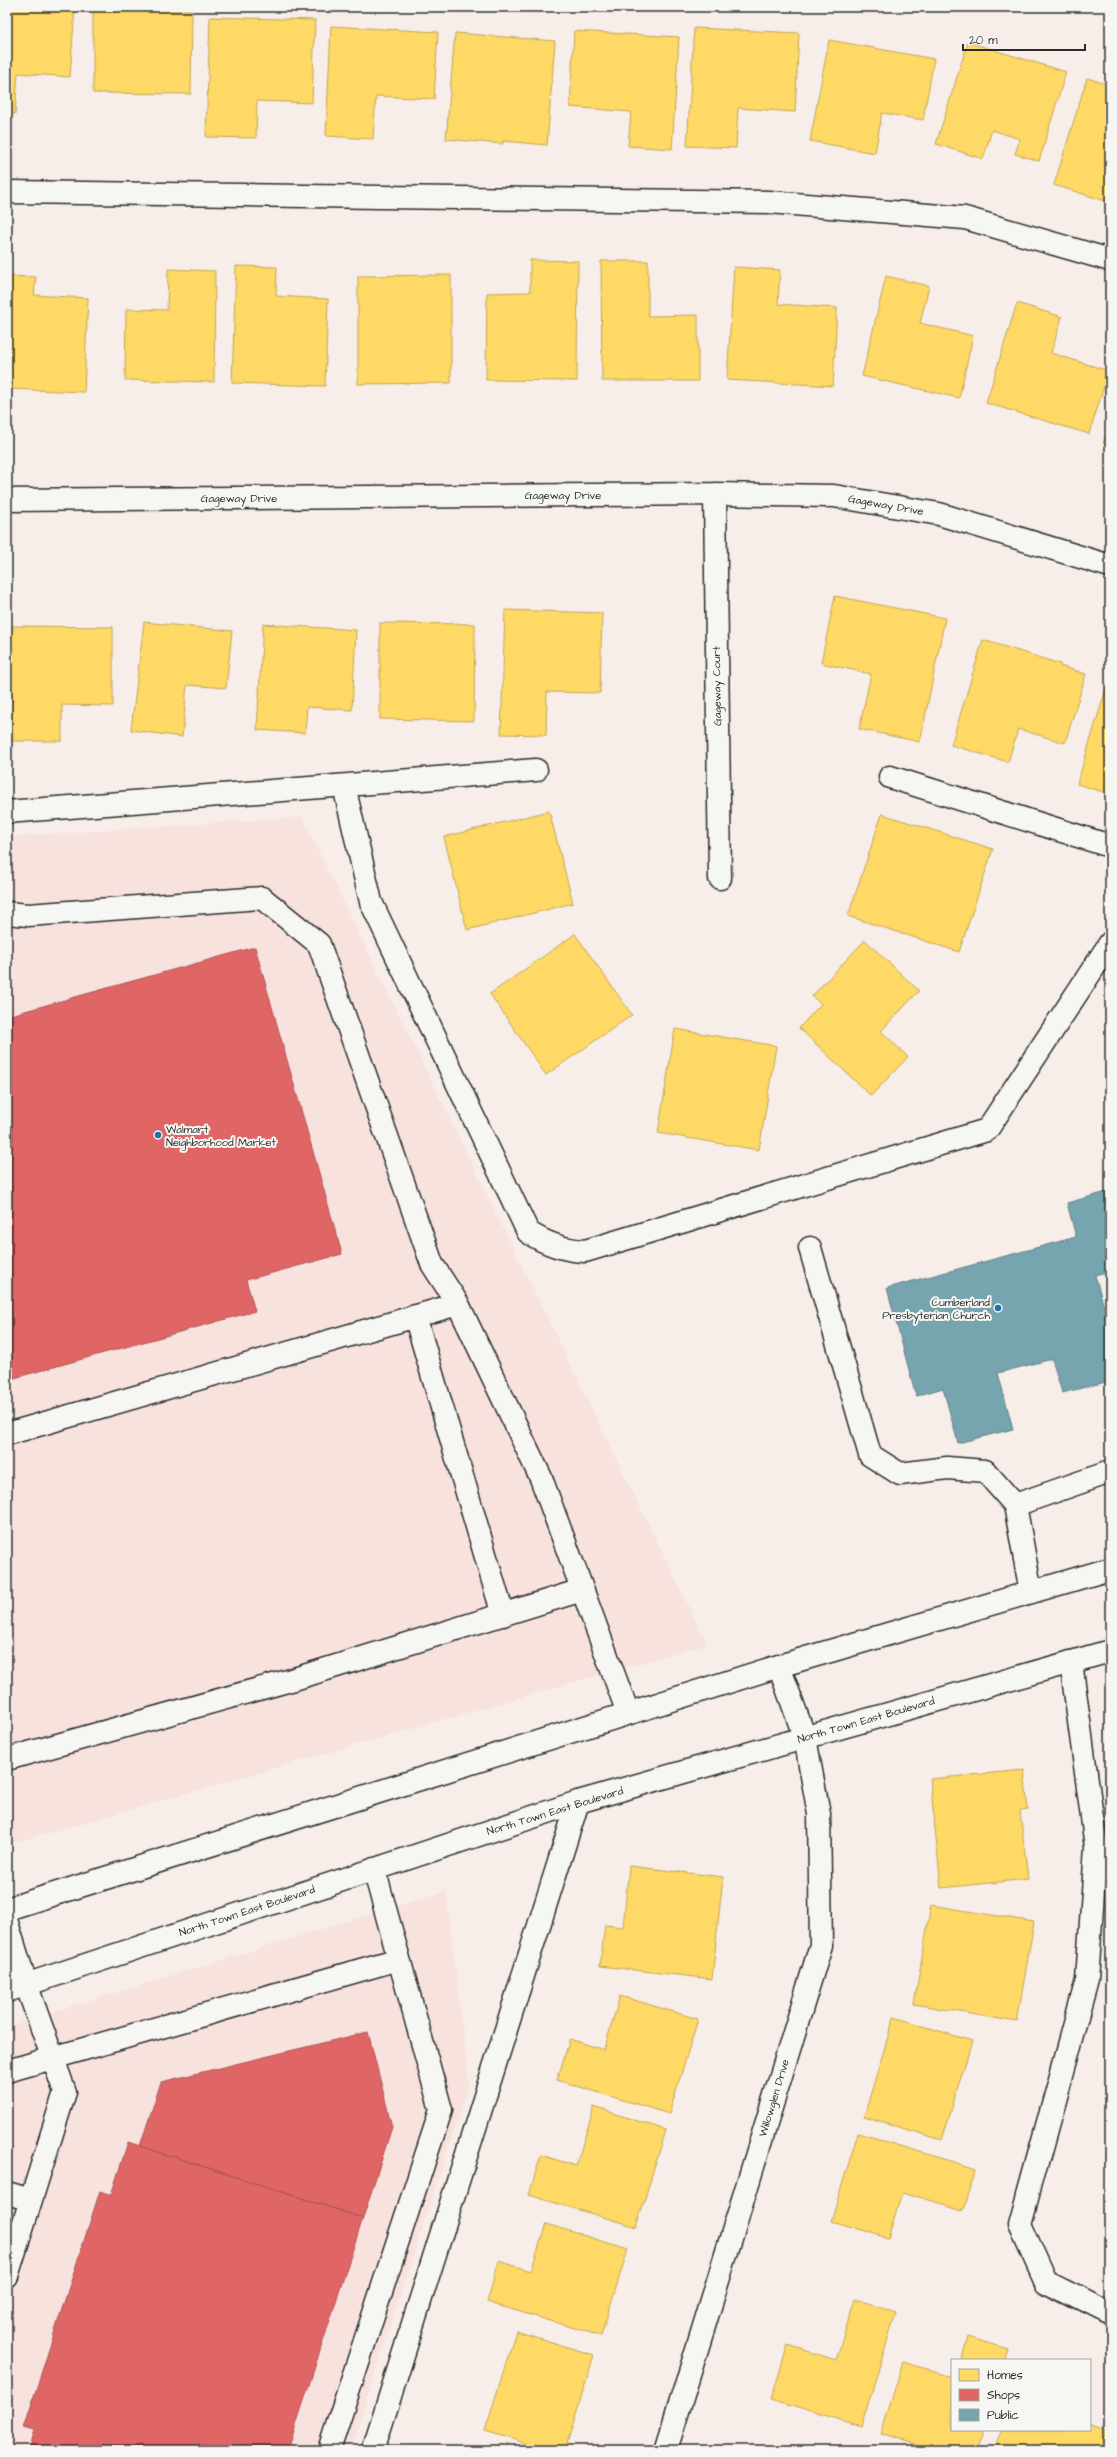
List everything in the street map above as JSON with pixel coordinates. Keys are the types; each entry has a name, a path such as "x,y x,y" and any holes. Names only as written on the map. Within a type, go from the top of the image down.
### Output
{"main road":[{"path":"7,192 769,202 965,218 1110,260"},
{"name":"Gageway Drive","path":"7,500 715,494 834,496 939,514 1110,566"},
{"name":"Gageway Court","path":"715,494 720,878"},
{"path":"7,812 536,770"},
{"path":"890,777 1110,846"},
{"path":"344,786 371,902 521,1218 528,1232 544,1243 566,1250 584,1251 987,1130 1110,944"},
{"path":"7,913 28,915 262,898 319,944 432,1264 458,1304 541,1478 628,1713"},
{"path":"810,1248 870,1455 900,1474 947,1468 985,1471 1015,1505 1031,1592"},
{"path":"7,1434 458,1304"},
{"path":"416,1316 503,1615"},
{"path":"1015,1505 1110,1472"},
{"path":"7,1908 779,1666 1110,1569"},
{"path":"7,1759 290,1680 582,1590"},
{"name":"North Town East Boulevard","path":"17,1987 578,1802 1110,1651"},
{"path":"1071,1662 1096,1847 1086,1980 1020,2224 1046,2282 1110,2314"},
{"name":"Willowglen Drive","path":"666,2450 822,1944 819,1814 805,1738 779,1666"},
{"path":"373,2450 578,1802"},
{"path":"330,2450 441,2110 374,1869"},
{"path":"7,1923 17,1987 53,2058 65,2092 7,2276"},
{"path":"7,2071 399,1959"},
{"path":"7,2193 31,2200"}],"shaded area":[{"path":"302,817 707,1644 7,1845 7,837"},
{"path":"446,1891 469,2084 350,2450 7,2450 7,2026"}],"building: Homes":[{"path":"7,7 75,7 70,77 18,73 15,114 7,114"},
{"path":"93,10 192,10 191,94 93,93"},
{"path":"210,17 315,20 312,103 257,101 256,138 206,137"},
{"path":"331,26 438,32 434,99 376,96 373,139 326,136"},
{"path":"694,28 799,33 795,112 738,108 736,148 687,146"},
{"path":"574,31 679,37 672,149 628,146 631,112 570,107"},
{"path":"455,33 555,41 547,145 503,141 503,144 446,139"},
{"path":"829,40 934,59 923,120 882,113 875,153 810,141"},
{"path":"968,42 1066,72 1039,161 1015,154 1020,139 992,130 983,159 936,144"},
{"path":"1087,78 1110,85 1109,202 1054,185"},
{"path":"530,260 578,261 577,381 486,380 487,293 530,292"},
{"path":"601,261 648,261 648,316 698,315 698,381 602,381"},
{"path":"236,266 277,267 276,296 328,299 325,386 232,383"},
{"path":"734,267 780,270 778,304 837,308 833,386 727,380"},
{"path":"168,269 215,271 214,382 125,380 126,309 167,310"},
{"path":"451,275 451,383 358,384 358,276"},
{"path":"7,276 36,277 34,295 88,298 84,392 7,389"},
{"path":"886,276 929,286 920,323 973,336 959,398 862,376"},
{"path":"1017,303 1062,317 1051,353 1109,371 1089,434 986,403"},
{"path":"1110,422 1110,445 1103,443"},
{"path":"835,596 945,618 920,742 859,729 871,674 821,663"},
{"path":"505,610 602,613 600,693 547,692 546,735 501,734"},
{"path":"144,622 232,631 226,688 187,685 182,737 131,730"},
{"path":"380,623 475,624 474,721 380,719"},
{"path":"263,624 356,630 352,710 307,707 305,733 257,730"},
{"path":"12,626 113,627 113,706 62,705 62,741 12,741"},
{"path":"983,640 1060,664 1060,666 1086,674 1065,743 1018,729 1008,762 951,745"},
{"path":"1110,676 1110,794 1077,784"},
{"path":"549,811 573,903 467,930 444,837"},
{"path":"882,814 993,849 959,952 848,916"},
{"path":"575,934 632,1015 546,1075 490,994"},
{"path":"865,940 919,991 881,1031 908,1057 871,1096 799,1028 821,1004 812,996"},
{"path":"675,1029 776,1046 759,1150 658,1133"},
{"path":"1024,1770 1028,1810 1020,1811 1028,1879 941,1888 930,1779"},
{"path":"629,1866 723,1877 712,1979 600,1966 605,1925 623,1927"},
{"path":"931,1905 1034,1922 1017,2022 914,2004"},
{"path":"620,1996 698,2019 669,2114 557,2080 570,2039 604,2050"},
{"path":"894,2017 972,2041 942,2140 864,2116"},
{"path":"594,2107 666,2130 636,2227 529,2195 541,2155 576,2166"},
{"path":"858,2133 976,2169 963,2210 902,2192 888,2238 831,2221"},
{"path":"546,2224 628,2249 601,2336 487,2302 499,2261 531,2271"},
{"path":"855,2299 896,2312 861,2427 771,2400 788,2345 836,2360"},
{"path":"516,2331 594,2355 565,2450 548,2450 485,2431"},
{"path":"968,2337 1008,2349 1005,2359 961,2359"},
{"path":"903,2362 951,2376 951,2431 984,2431 978,2450 935,2450 881,2434"},
{"path":"1091,2424 1108,2430 1101,2450 994,2450 1001,2431 1091,2431"}],"building: Shops":[{"name":"Walmart Neighborhood Market","path":"255,947 342,1254 246,1280 255,1311 7,1380 7,1016"},
{"path":"368,2032 392,2127 363,2218 140,2146 161,2082"},
{"path":"128,2142 363,2218 288,2450 29,2450 35,2430 24,2427 100,2191 111,2195"}],"building: Public":[{"name":"Cumberland Presbyterian Church","path":"1110,1191 1110,1271 1095,1275 1110,1328 1110,1381 1062,1393 1052,1359 998,1373 1013,1429 958,1443 943,1388 916,1396 887,1288 1076,1237 1067,1203"}],"place":[{"name":"Walmart Neighborhood Market","path":"158,1135"},
{"name":"Cumberland Presbyterian Church","path":"998,1308"}]}
